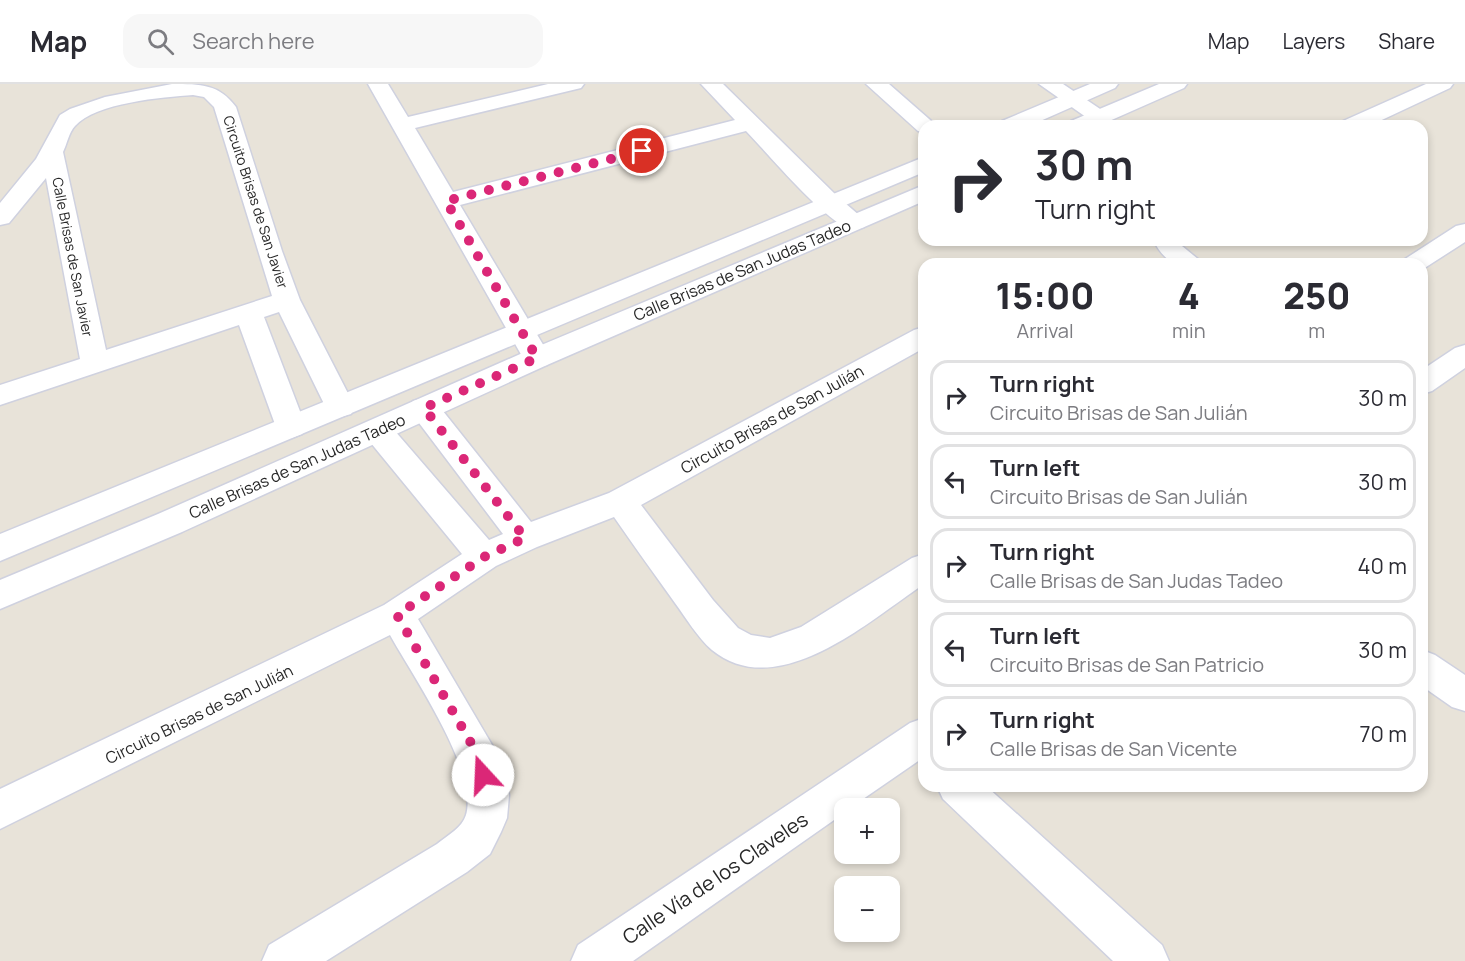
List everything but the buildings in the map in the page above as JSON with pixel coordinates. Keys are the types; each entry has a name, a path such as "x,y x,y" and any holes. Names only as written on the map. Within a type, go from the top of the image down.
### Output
{"street":[{"path":"378,84 537,358"},
{"path":"402,124 574,84"},
{"path":"711,84 830,202 855,222"},
{"path":"876,84 919,120"},
{"path":"1049,84 1101,117"},
{"path":"1024,120 1108,84"},
{"path":"1094,120 1177,84"},
{"path":"1364,120 1443,84"},
{"name":"Circuito Brisas de San Javier","path":"0,218 52,152 59,132 67,121 94,106 182,89 206,90 219,96 225,106 269,251 287,300 340,407"},
{"path":"446,201 751,123"},
{"name":"Calle Brisas de San Javier","path":"52,152 95,363"},
{"name":"Calle Brisas de San Judas Tadeo","path":"0,548 918,166"},
{"name":"Calle Brisas de San Judas Tadeo","path":"0,595 170,523 537,358 918,195"},
{"path":"1423,258 1465,231"},
{"path":"1169,246 1172,251 1182,258"},
{"name":"Circuito Brisas de San Javier","path":"0,395 248,311 287,300"},
{"path":"248,311 291,427"},
{"name":"Circuito Brisas de San Julián","path":"0,810 213,708 397,615 484,557 525,538 620,502 918,339"},
{"path":"1428,381 1461,362"},
{"path":"424,408 525,538"},
{"path":"377,430 484,557"},
{"path":"620,502 700,610 725,639 745,650 770,653 790,649 814,638 918,571"},
{"path":"285,961 452,858 475,840 486,818 489,795 478,755 397,615"},
{"path":"1428,670 1465,696"},
{"name":"Calle Vía de los Claveles","path":"594,961 918,746"},
{"path":"963,792 1146,961"}],"route":[{"path":"483,775 478,755 397,615 484,557 525,538 424,408 537,358 446,201 642,151"}]}
